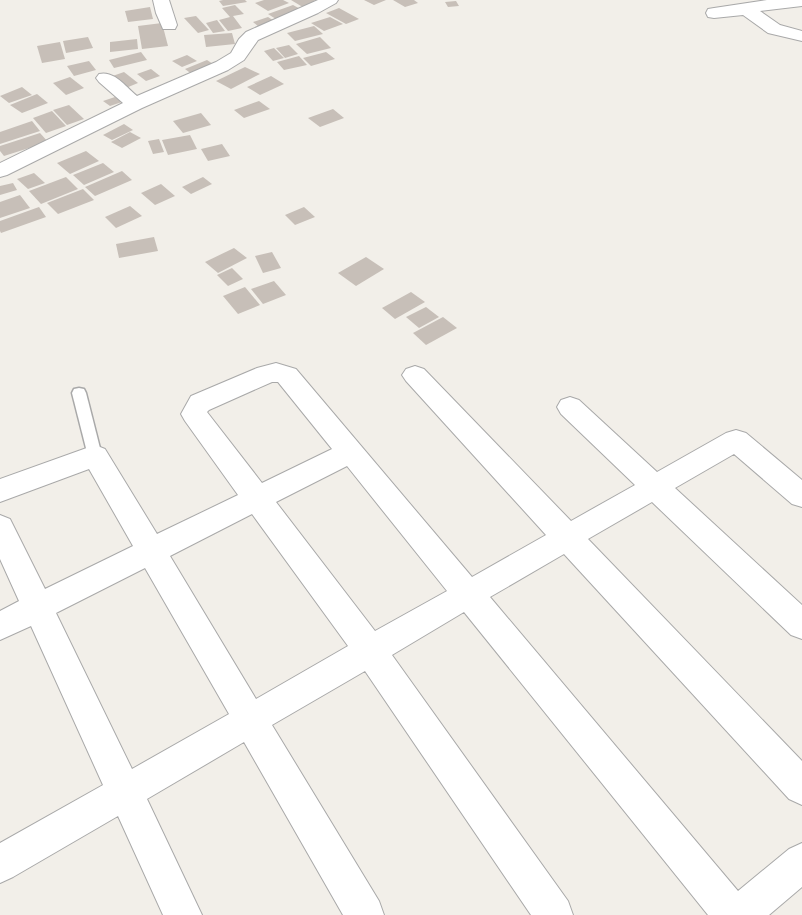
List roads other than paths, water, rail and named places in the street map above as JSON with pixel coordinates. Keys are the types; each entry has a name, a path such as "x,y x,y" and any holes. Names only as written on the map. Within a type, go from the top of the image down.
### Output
{"street":[{"path":"161,0 169,25"},
{"path":"3,164 227,63 238,56 245,43 252,36 312,10 330,0"},
{"path":"714,13 802,1"},
{"path":"750,9 751,14 774,29 802,36"},
{"path":"105,78 135,104"},
{"path":"554,915 369,650 194,414 200,403 266,374 282,373 287,375 733,915"},
{"path":"415,375 802,787"},
{"path":"570,407 802,625"},
{"path":"0,864 736,440 802,496"},
{"path":"0,626 351,452"},
{"path":"0,491 95,456 364,915"},
{"path":"0,527 183,915"},
{"path":"739,915 802,862"}],"lane":[{"path":"79,393 95,456"}]}
